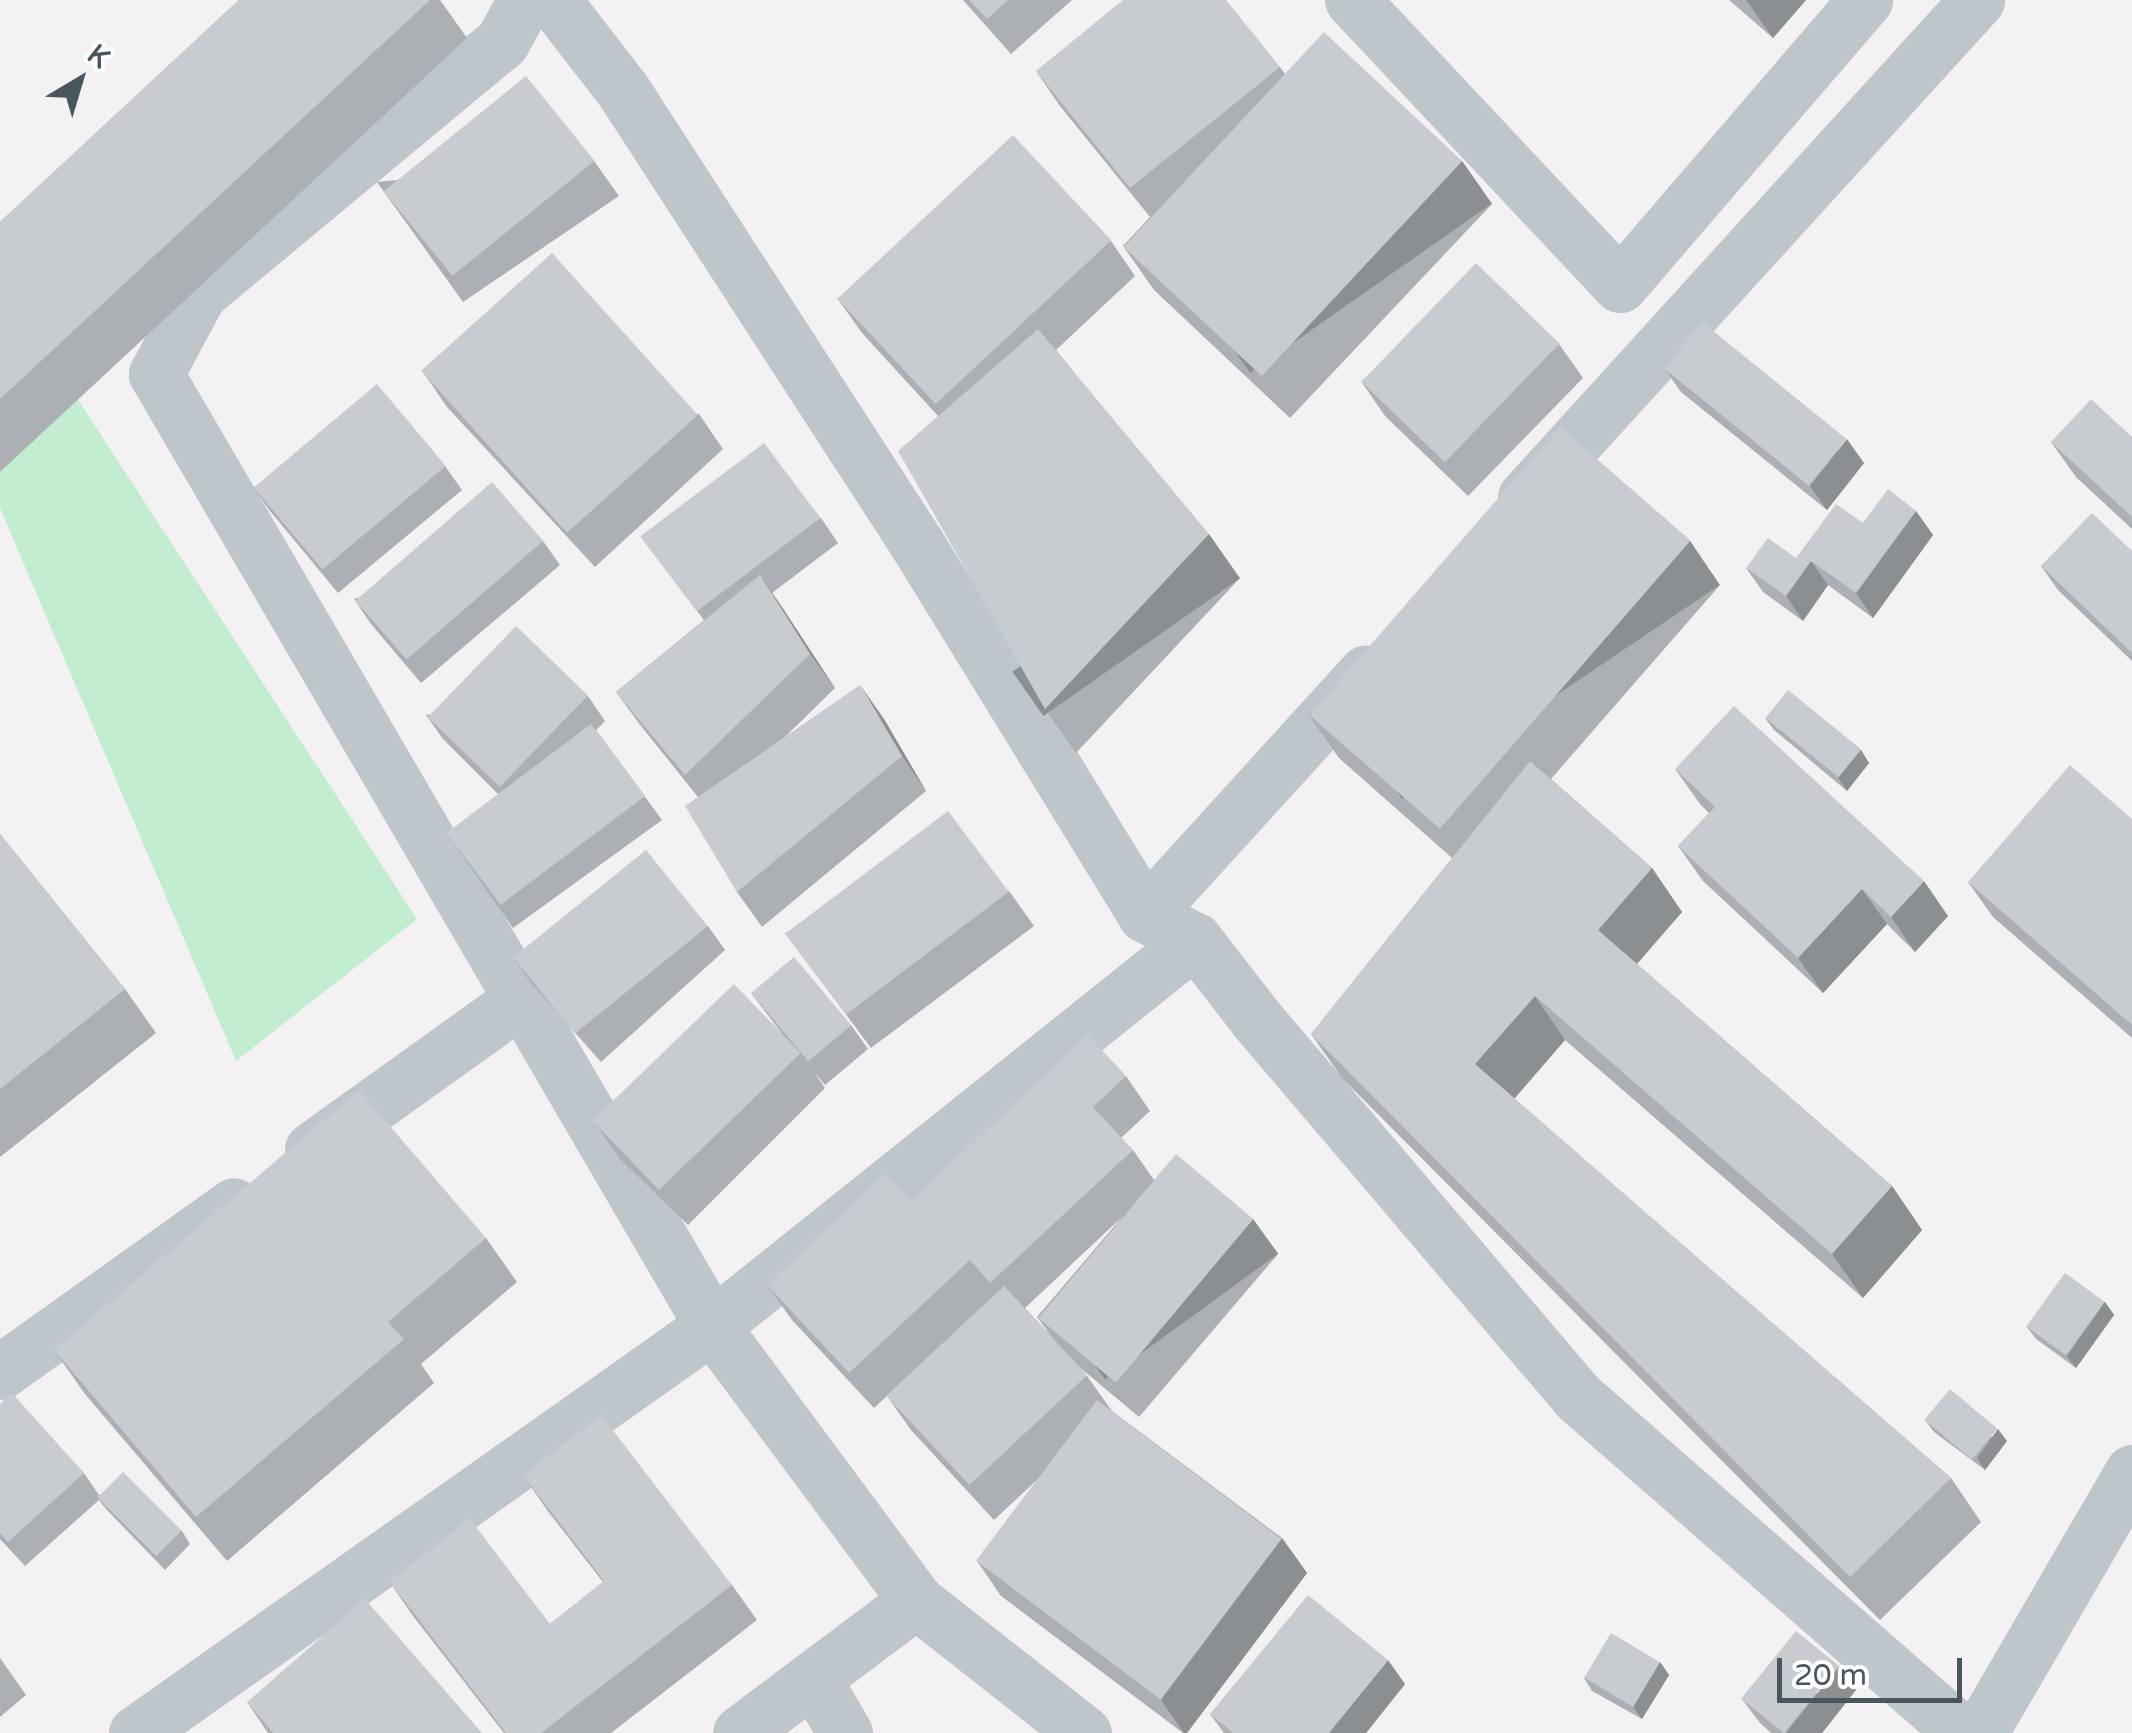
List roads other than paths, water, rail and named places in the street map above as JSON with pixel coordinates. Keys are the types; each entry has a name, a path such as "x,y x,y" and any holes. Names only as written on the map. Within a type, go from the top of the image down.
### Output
{"street":[{"path":"526,0 502,42 199,294 156,374 712,1326 916,1601 1084,1733"},
{"path":"553,0 624,92 906,527 1145,915 1195,940 1257,1020 1579,1398 1962,1733"},
{"path":"1352,0 1620,286 1865,0"},
{"path":"1494,532 1976,0"},
{"path":"1145,915 1400,635"},
{"path":"136,1733 712,1326 1195,940"},
{"path":"0,1372 520,1001"},
{"path":"1980,1733 2132,1472"},
{"path":"740,1733 916,1601"},
{"path":"814,1678 844,1733"}]}
